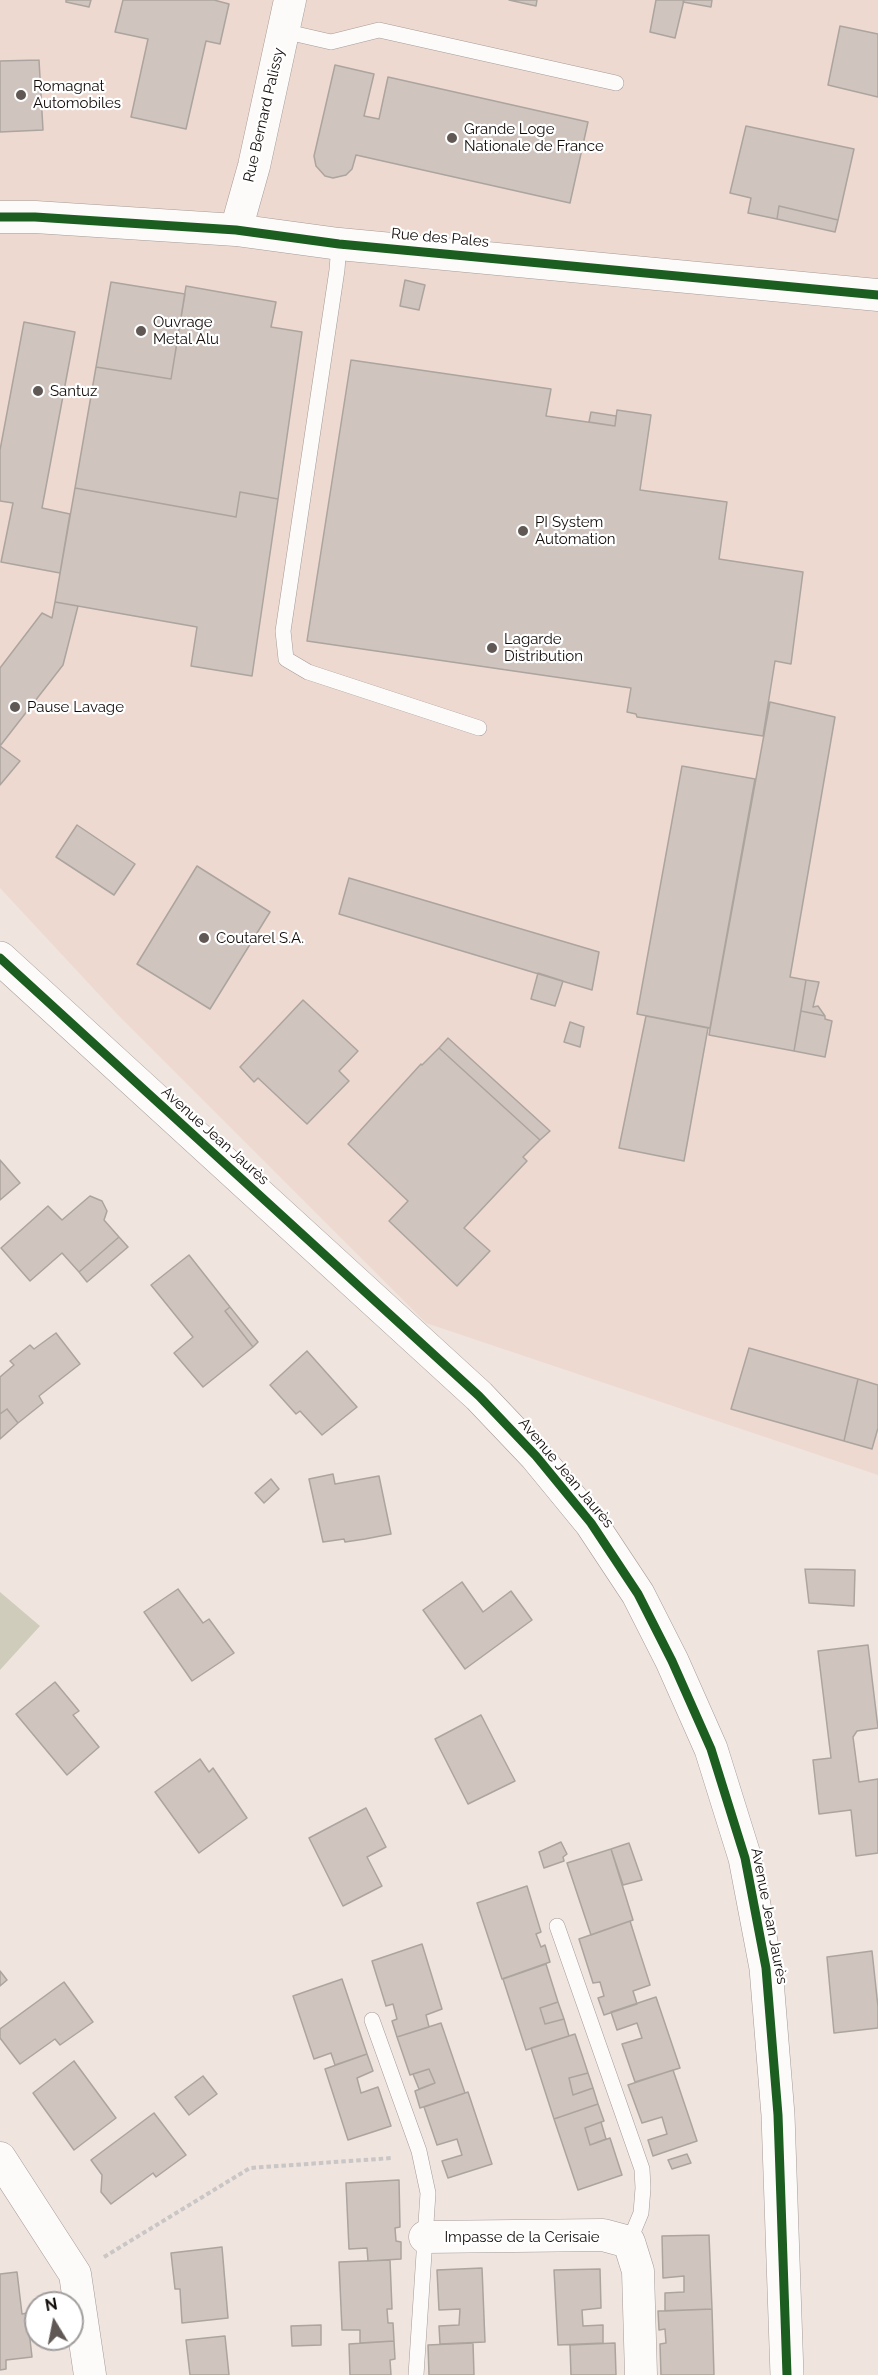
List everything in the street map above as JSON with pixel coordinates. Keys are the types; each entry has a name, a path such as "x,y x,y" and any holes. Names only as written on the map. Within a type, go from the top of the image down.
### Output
{"main road":[{"name":"Avenue Jean Jaurès","path":"0,958 479,1396 536,1456 591,1523 638,1594 672,1661 711,1749 744,1858 766,1968 778,2115 787,2375"}],"street":[{"name":"Rue Bernard Palissy","path":"236,230 254,166 290,0"},
{"name":"Rue des Pales","path":"0,217 35,217 236,230 339,244 878,295"},
{"path":"0,2158 75,2274 90,2375"},
{"name":"Impasse de la Cerisaie","path":"425,2237 603,2235 629,2242"},
{"path":"629,2242 638,2271 641,2375"}],"lane":[{"path":"283,31 331,42 379,30 616,83"},
{"path":"339,244 336,281 284,630 286,658 308,672 479,728"},
{"path":"557,1926 642,2169 641,2213 629,2242"},
{"path":"372,2020 418,2151 428,2193 416,2375"}],"path":[{"path":"75,2274 250,2168 397,2158 418,2151"}],"shaded area":[{"path":"0,0 878,0 878,1475 426,1323 119,1016 0,888"},
{"path":"0,1592 40,1626 0,1670"}],"building":[{"path":"66,0 91,0 89,7 66,2"},
{"path":"123,0 214,0 229,4 220,44 206,41 186,129 131,117 148,39 115,32"},
{"path":"509,0 537,0 536,6"},
{"path":"656,0 684,0 675,38 650,32"},
{"path":"684,0 712,0 711,7 683,2"},
{"path":"840,26 878,34 878,97 828,85"},
{"name":"Romagnat Automobiles","path":"39,60 43,130 0,132 0,61"},
{"name":"Grande Loge Nationale de France","path":"335,65 374,74 364,116 379,119 388,77 588,122 570,203 356,155 352,169 346,175 333,178 325,176 316,166 314,156"},
{"path":"746,126 854,149 838,220 779,206 777,219 748,213 751,198 730,193"},
{"path":"779,206 838,220 835,232 777,219"},
{"path":"405,280 425,285 419,310 400,306"},
{"name":"Ouvrage Metal Alu","path":"111,282 185,294 171,379 96,367"},
{"path":"186,286 276,302 271,327 302,332 278,499 240,492 236,517 75,488 96,367 171,379"},
{"name":"Santuz","path":"24,322 75,332 42,508 70,514 60,573 1,562 13,503 0,501 0,450"},
{"name":"PI System Automation","path":"351,360 551,389 546,416 615,426 617,410 651,415 640,490 727,502 719,559 803,572 791,664 775,661 763,736 637,717 636,714 627,712 631,688 307,641"},
{"path":"591,412 616,416 615,426 589,422"},
{"path":"75,488 236,517 240,492 278,499 252,676 191,666 197,627 55,602"},
{"name":"Pause Lavage","path":"55,602 78,606 63,665 0,746 0,668 42,613 52,618"},
{"path":"770,702 835,717 790,977 806,980 794,1051 709,1035"},
{"path":"0,746 20,761 0,785"},
{"path":"682,766 755,779 710,1028 637,1014"},
{"path":"77,825 135,864 114,895 56,857"},
{"name":"Coutarel S.A.","path":"197,866 270,912 210,1009 137,964"},
{"path":"349,878 599,952 592,990 339,914"},
{"path":"538,973 563,981 555,1006 531,999"},
{"path":"806,980 819,982 813,1007 818,1006 825,1016 801,1011"},
{"path":"303,1000 358,1051 339,1071 349,1081 307,1124 258,1078 254,1082 240,1067"},
{"path":"801,1011 825,1016 825,1019 832,1021 825,1057 794,1051"},
{"path":"646,1016 708,1028 684,1161 619,1148"},
{"path":"570,1022 584,1027 580,1047 564,1042"},
{"path":"448,1038 550,1131 540,1140 439,1048"},
{"path":"439,1048 540,1140 523,1157 527,1161 464,1228 490,1251 457,1286 389,1221 408,1201 348,1144 421,1064"},
{"path":"0,1160 20,1183 0,1200"},
{"path":"90,1196 102,1201 107,1211 104,1220 119,1237 79,1272 62,1253 30,1281 1,1248 48,1206 62,1220"},
{"path":"119,1237 128,1247 87,1282 79,1272"},
{"path":"189,1255 230,1307 225,1311 253,1347 203,1387 174,1353 193,1337 151,1285"},
{"path":"230,1307 258,1342 253,1347 225,1311"},
{"path":"56,1333 80,1364 39,1396 43,1403 18,1423 7,1409 0,1414 0,1377 14,1365 10,1361 30,1345 34,1349"},
{"path":"749,1348 858,1379 844,1441 731,1409"},
{"path":"307,1351 357,1407 322,1435 300,1411 296,1414 270,1385"},
{"path":"858,1379 878,1385 878,1428 872,1449 844,1441"},
{"path":"7,1409 18,1423 0,1439 0,1414"},
{"path":"333,1474 335,1484 379,1476 391,1534 345,1542 344,1539 323,1542 309,1479"},
{"path":"271,1479 279,1489 264,1503 255,1493"},
{"path":"805,1569 855,1570 854,1606 809,1603"},
{"path":"462,1582 483,1612 511,1591 532,1620 465,1669 423,1610"},
{"path":"178,1589 203,1623 209,1619 234,1653 192,1681 144,1612"},
{"path":"868,1645 878,1728 857,1731 853,1737 859,1782 878,1779 878,1853 856,1856 851,1810 819,1814 813,1760 831,1758 818,1651"},
{"path":"55,1682 79,1711 73,1715 99,1747 67,1775 16,1714"},
{"path":"481,1715 515,1781 468,1804 435,1739"},
{"path":"200,1759 209,1772 213,1768 247,1818 199,1853 155,1792"},
{"path":"366,1808 386,1847 367,1857 382,1886 343,1906 309,1838"},
{"path":"561,1842 567,1854 563,1857 564,1861 544,1868 539,1852"},
{"path":"629,1843 642,1880 623,1885 611,1849"},
{"path":"611,1849 633,1920 591,1935 567,1863"},
{"path":"527,1886 541,1932 536,1934 541,1947 545,1945 550,1962 502,1979 477,1903"},
{"path":"630,1921 650,1985 633,1991 637,2004 604,2015 598,1998 604,1996 600,1982 593,1983 579,1939"},
{"path":"422,1944 442,2009 426,2015 429,2027 397,2037 392,2021 397,2019 393,2004 386,2006 372,1961"},
{"path":"872,1951 878,2028 834,2033 827,1957"},
{"path":"546,1964 558,2002 540,2008 545,2024 564,2019 569,2036 526,2050 503,1979"},
{"path":"0,1971 7,1980 0,1986"},
{"path":"342,1979 367,2054 335,2065 331,2053 314,2059 293,1996"},
{"path":"64,1982 93,2022 60,2045 55,2039 20,2064 0,2038 0,2029"},
{"path":"656,1997 680,2068 635,2082 622,2044 642,2038 637,2023 617,2030 611,2012"},
{"path":"558,2002 564,2019 545,2024 540,2008"},
{"path":"441,2023 465,2093 420,2108 415,2091 435,2083 429,2069 410,2075 397,2037"},
{"path":"575,2034 588,2073 569,2078 573,2095 593,2088 598,2104 554,2119 531,2048"},
{"path":"367,2054 373,2071 357,2078 361,2093 378,2087 391,2126 348,2140 325,2069"},
{"path":"74,2061 116,2118 74,2150 33,2093"},
{"path":"429,2069 435,2083 419,2089 413,2074"},
{"path":"673,2070 697,2141 653,2156 648,2140 667,2134 662,2117 642,2123 628,2085"},
{"path":"588,2073 593,2088 573,2095 569,2078"},
{"path":"203,2076 217,2094 189,2115 175,2097"},
{"path":"468,2092 492,2164 448,2178 442,2161 462,2155 457,2139 437,2145 424,2107"},
{"path":"598,2104 604,2121 585,2128 590,2145 610,2138 622,2175 578,2190 554,2119"},
{"path":"154,2113 186,2155 156,2177 153,2173 111,2204 101,2192 102,2175 91,2160"},
{"path":"601,2122 606,2139 590,2145 585,2128"},
{"path":"687,2154 691,2163 672,2169 668,2160"},
{"path":"399,2180 400,2227 395,2228 396,2241 401,2242 401,2259 368,2261 367,2248 349,2249 346,2183"},
{"path":"709,2235 712,2309 665,2311 665,2293 684,2292 684,2276 663,2278 662,2236"},
{"path":"222,2247 228,2318 182,2323 180,2289 175,2289 171,2253"},
{"path":"390,2260 392,2309 387,2309 388,2323 393,2323 394,2341 360,2343 360,2330 342,2330 339,2262"},
{"path":"482,2268 485,2342 440,2344 439,2326 459,2325 460,2309 439,2310 437,2270"},
{"path":"600,2269 601,2308 582,2310 583,2326 603,2325 603,2343 558,2345 554,2270"},
{"path":"17,2272 22,2314 24,2314 24,2351 31,2351 32,2357 6,2360 6,2369 0,2370 0,2274"},
{"path":"712,2309 714,2375 661,2375 660,2344 666,2343 665,2329 659,2330 658,2311"},
{"path":"321,2325 321,2345 292,2346 291,2326"},
{"path":"225,2336 229,2375 190,2375 186,2340"},
{"path":"394,2341 395,2359 390,2360 391,2375 350,2375 349,2344"},
{"path":"473,2343 474,2375 429,2375 428,2345"},
{"path":"615,2343 616,2375 571,2375 570,2345"}],"cycle path":[{"path":"0,217 35,217 236,230 339,244 878,295"},
{"path":"0,958 479,1396 536,1456 591,1523 638,1594 672,1661 711,1749 745,1858 766,1968 778,2115 787,2375"}],"place":[{"name":"Romagnat Automobiles","path":"21,95"},
{"name":"Grande Loge Nationale de France","path":"452,138"},
{"name":"Ouvrage Metal Alu","path":"141,331"},
{"name":"Santuz","path":"38,391"},
{"name":"PI System Automation","path":"523,531"},
{"name":"Lagarde Distribution","path":"492,648"},
{"name":"Pause Lavage","path":"15,707"},
{"name":"Coutarel S.A.","path":"204,938"}]}
